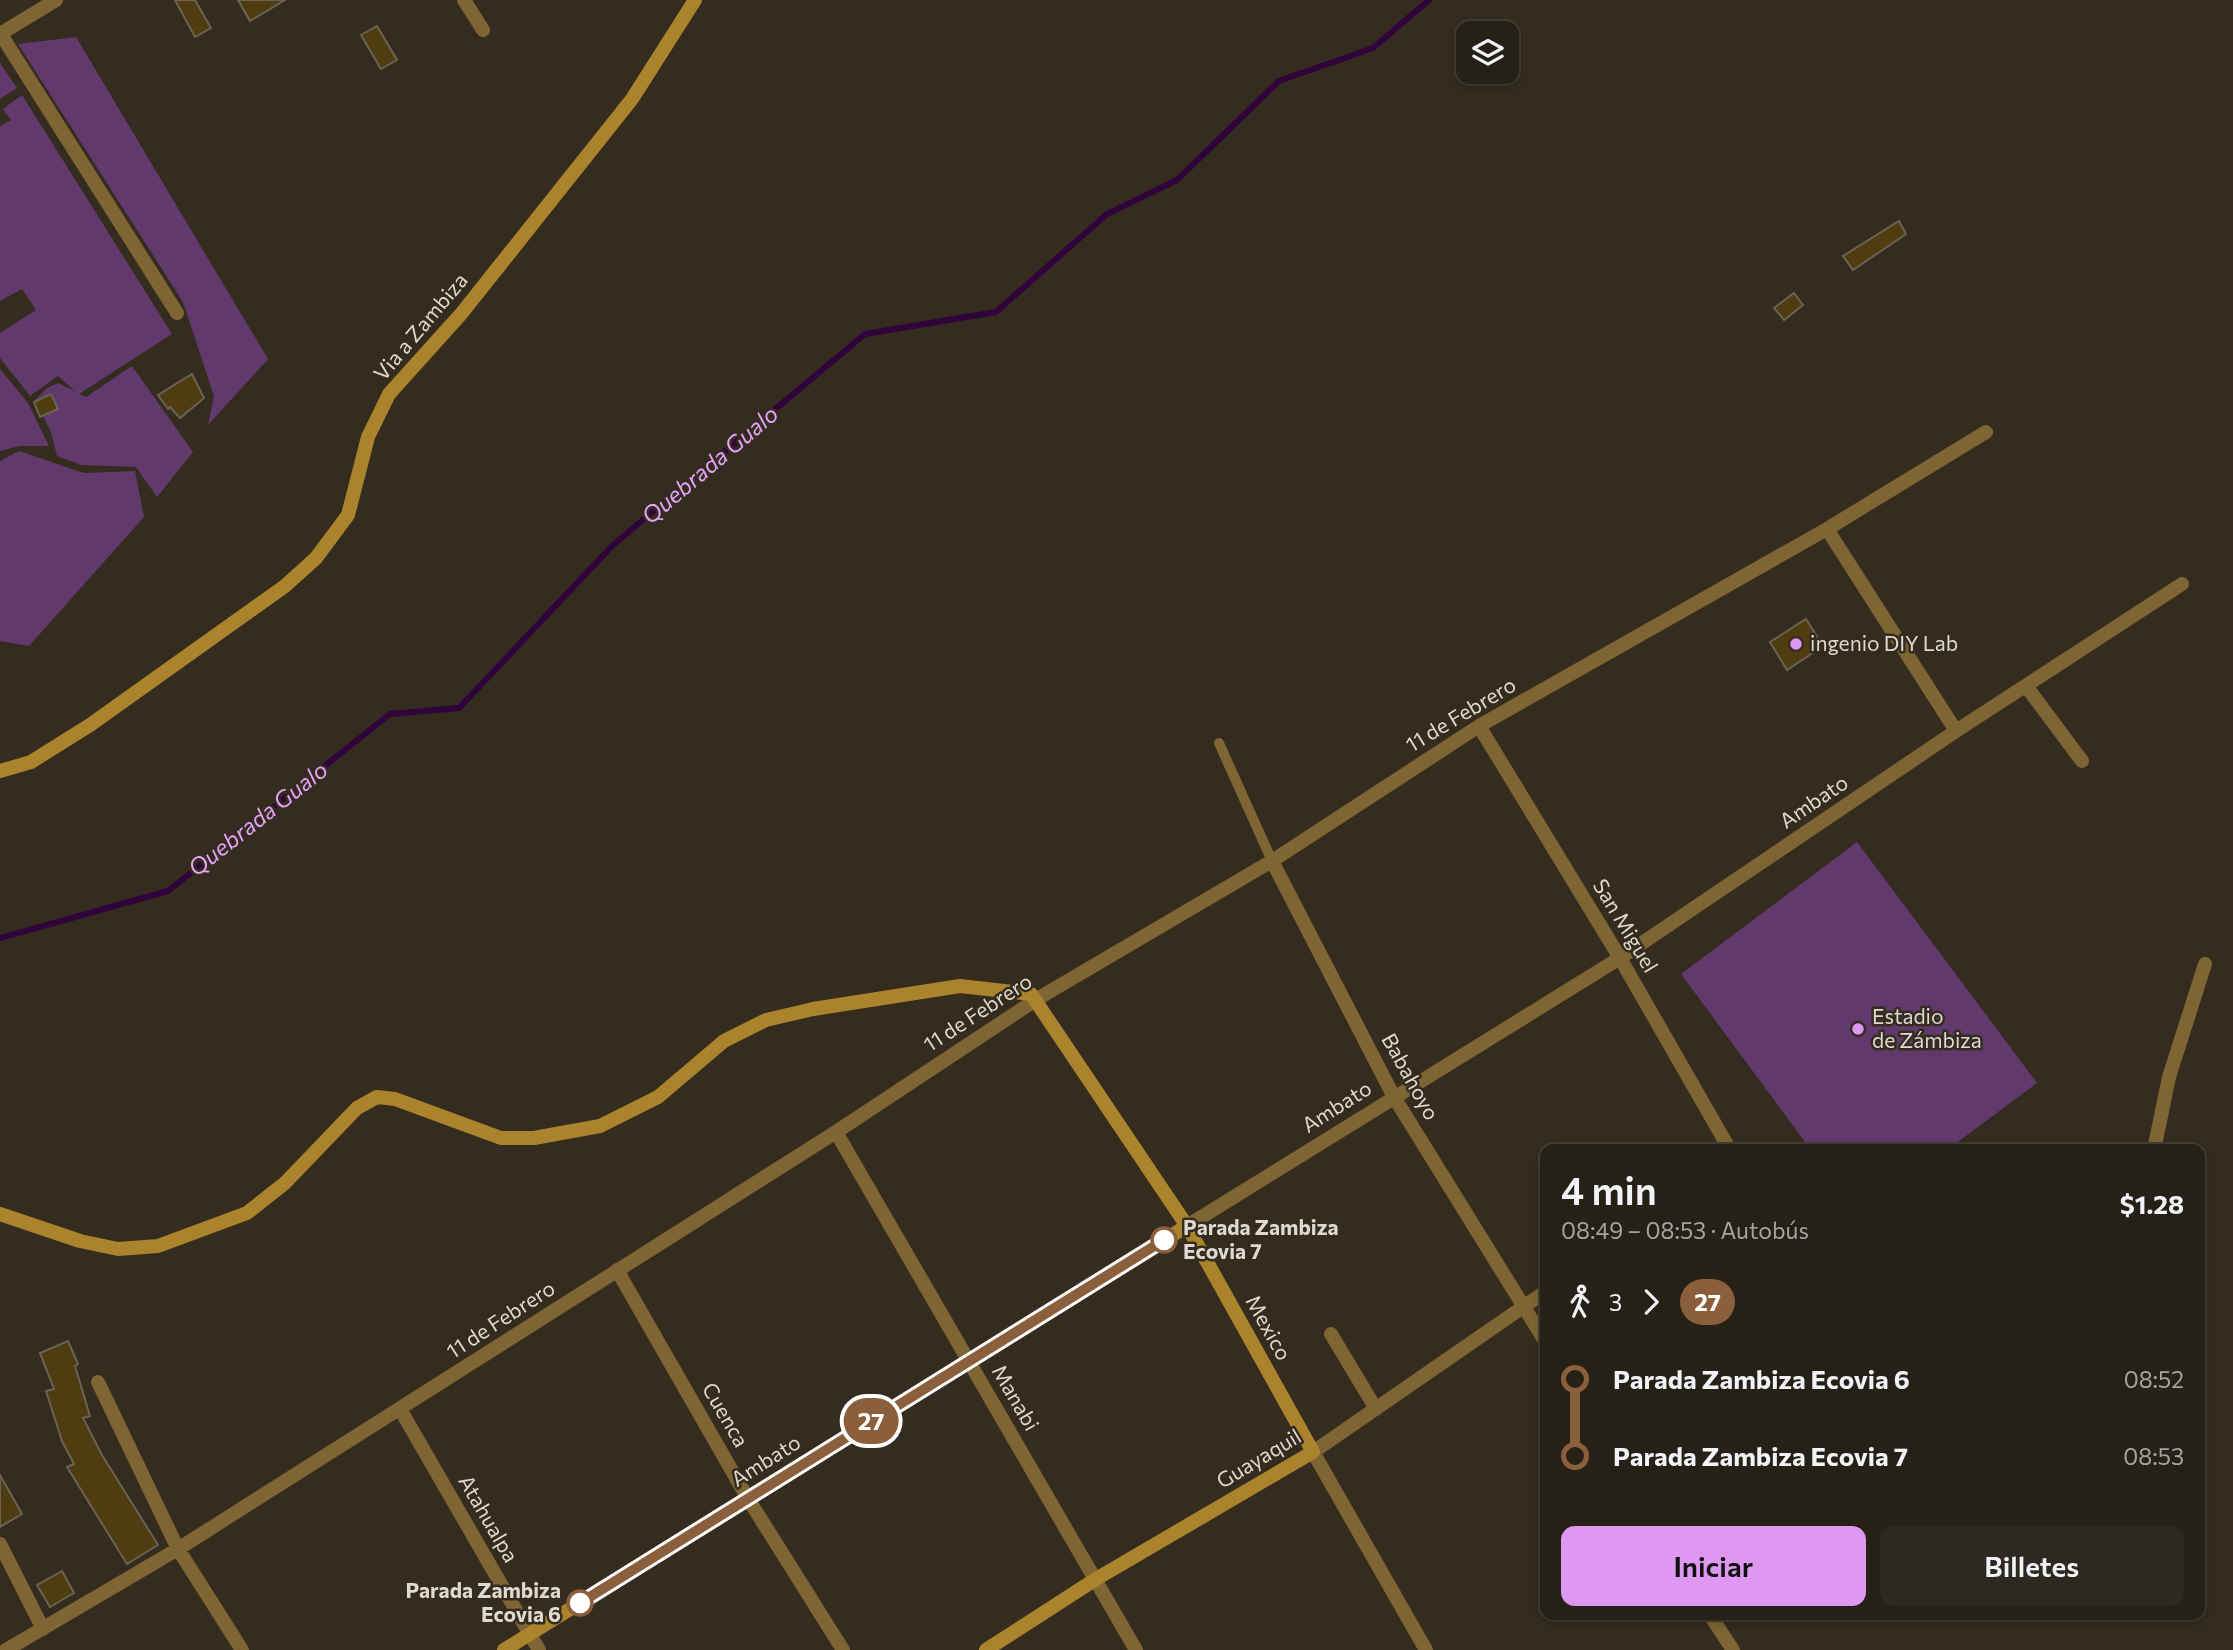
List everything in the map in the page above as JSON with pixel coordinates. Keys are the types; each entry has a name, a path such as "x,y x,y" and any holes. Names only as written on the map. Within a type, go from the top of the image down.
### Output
{"street":[{"path":"56,0 0,34 177,313"},
{"path":"464,0 483,30"},
{"name":"Via a Zambiza","path":"0,771 31,762 90,725 285,586 324,549 348,515 368,436 389,394 461,314 632,99 695,0"},
{"name":"11 de Febrero","path":"6,1650 178,1549 836,1132 1037,999 1272,861 1479,726 1827,529 1986,432"},
{"path":"1827,529 1956,731"},
{"name":"Ambato","path":"505,1650 747,1497 1620,958 1956,731 2182,584"},
{"path":"2026,686 2082,761"},
{"name":"San Miguel","path":"1479,726 1620,958 1727,1144"},
{"name":"Babahoyo","path":"1272,861 1394,1097 1540,1332"},
{"path":"2155,1144 2169,1077 2205,964"},
{"path":"0,1214 93,1244 118,1249 158,1246 247,1213 285,1183 357,1108 377,1097 395,1099 501,1138 534,1138 600,1126 658,1097 724,1041 766,1020 813,1009 960,986 1031,994 1037,999"},
{"name":"Mexico","path":"1037,999 1187,1226 1426,1650"},
{"name":"Manabi","path":"836,1132 1136,1650"},
{"name":"Cuenca","path":"617,1270 747,1497 842,1650"},
{"name":"Guayaquil","path":"986,1650 1097,1579 1313,1452 1540,1295"},
{"path":"1331,1334 1376,1409"},
{"path":"98,1382 178,1549 242,1650"},
{"name":"Atahualpa","path":"400,1409 539,1650"},
{"path":"0,1544 43,1629"},
{"path":"1713,1620 1733,1650"}],"lane":[{"path":"1219,743 1272,861"}],"shaded area":[{"path":"76,37 268,359 208,425 214,396 183,302 18,44"},
{"path":"0,63 17,88 0,99"},
{"path":"22,95 172,334 79,394 86,397 132,366 193,452 157,497 136,467 81,465 57,456 51,432 35,400 47,388 58,383 75,391 58,376 30,396 0,358 0,333 36,310 22,289 0,301 0,126 11,120 3,109"},
{"path":"0,369 28,403 49,446 20,446 0,451"},
{"path":"19,451 84,473 135,471 144,517 29,646 0,641 0,461"},
{"name":"Estadio de Zámbiza","path":"1857,842 2037,1083 1955,1144 1807,1144 1681,974"}],"building":[{"path":"175,0 195,0 211,28 195,37"},
{"path":"238,0 285,0 250,21"},
{"path":"377,26 397,60 381,69 361,35"},
{"path":"1899,221 1906,234 1853,270 1843,256"},
{"path":"1794,293 1803,305 1784,320 1774,308"},
{"path":"192,374 204,398 180,418 170,407 168,409 158,395"},
{"path":"51,394 58,409 40,417 34,402"},
{"name":"ingenio DIY Lab","path":"1806,619 1823,646 1787,670 1770,642"},
{"path":"68,1341 78,1364 75,1366 90,1416 83,1418 102,1455 158,1545 127,1564 67,1467 74,1464 62,1441 46,1391 54,1389 40,1353"},
{"path":"0,1475 22,1514 0,1527"},
{"path":"62,1571 74,1593 50,1607 37,1585"}],"waterway":[{"name":"Quebrada Gualo","path":"0,938 168,891 390,714 459,708 613,545 865,334 996,312 1107,214 1177,180 1279,81 1373,48 1429,0"}],"bus line":[{"name":"27","path":"580,1603 1164,1240"}],"place":[{"name":"ingenio DIY Lab","path":"1796,644"},
{"name":"Estadio de Zámbiza","path":"1858,1029"},
{"name":"Parada Zambiza Ecovia 7","path":"1164,1240"},
{"name":"Parada Zambiza Ecovia 6","path":"580,1603"}]}
